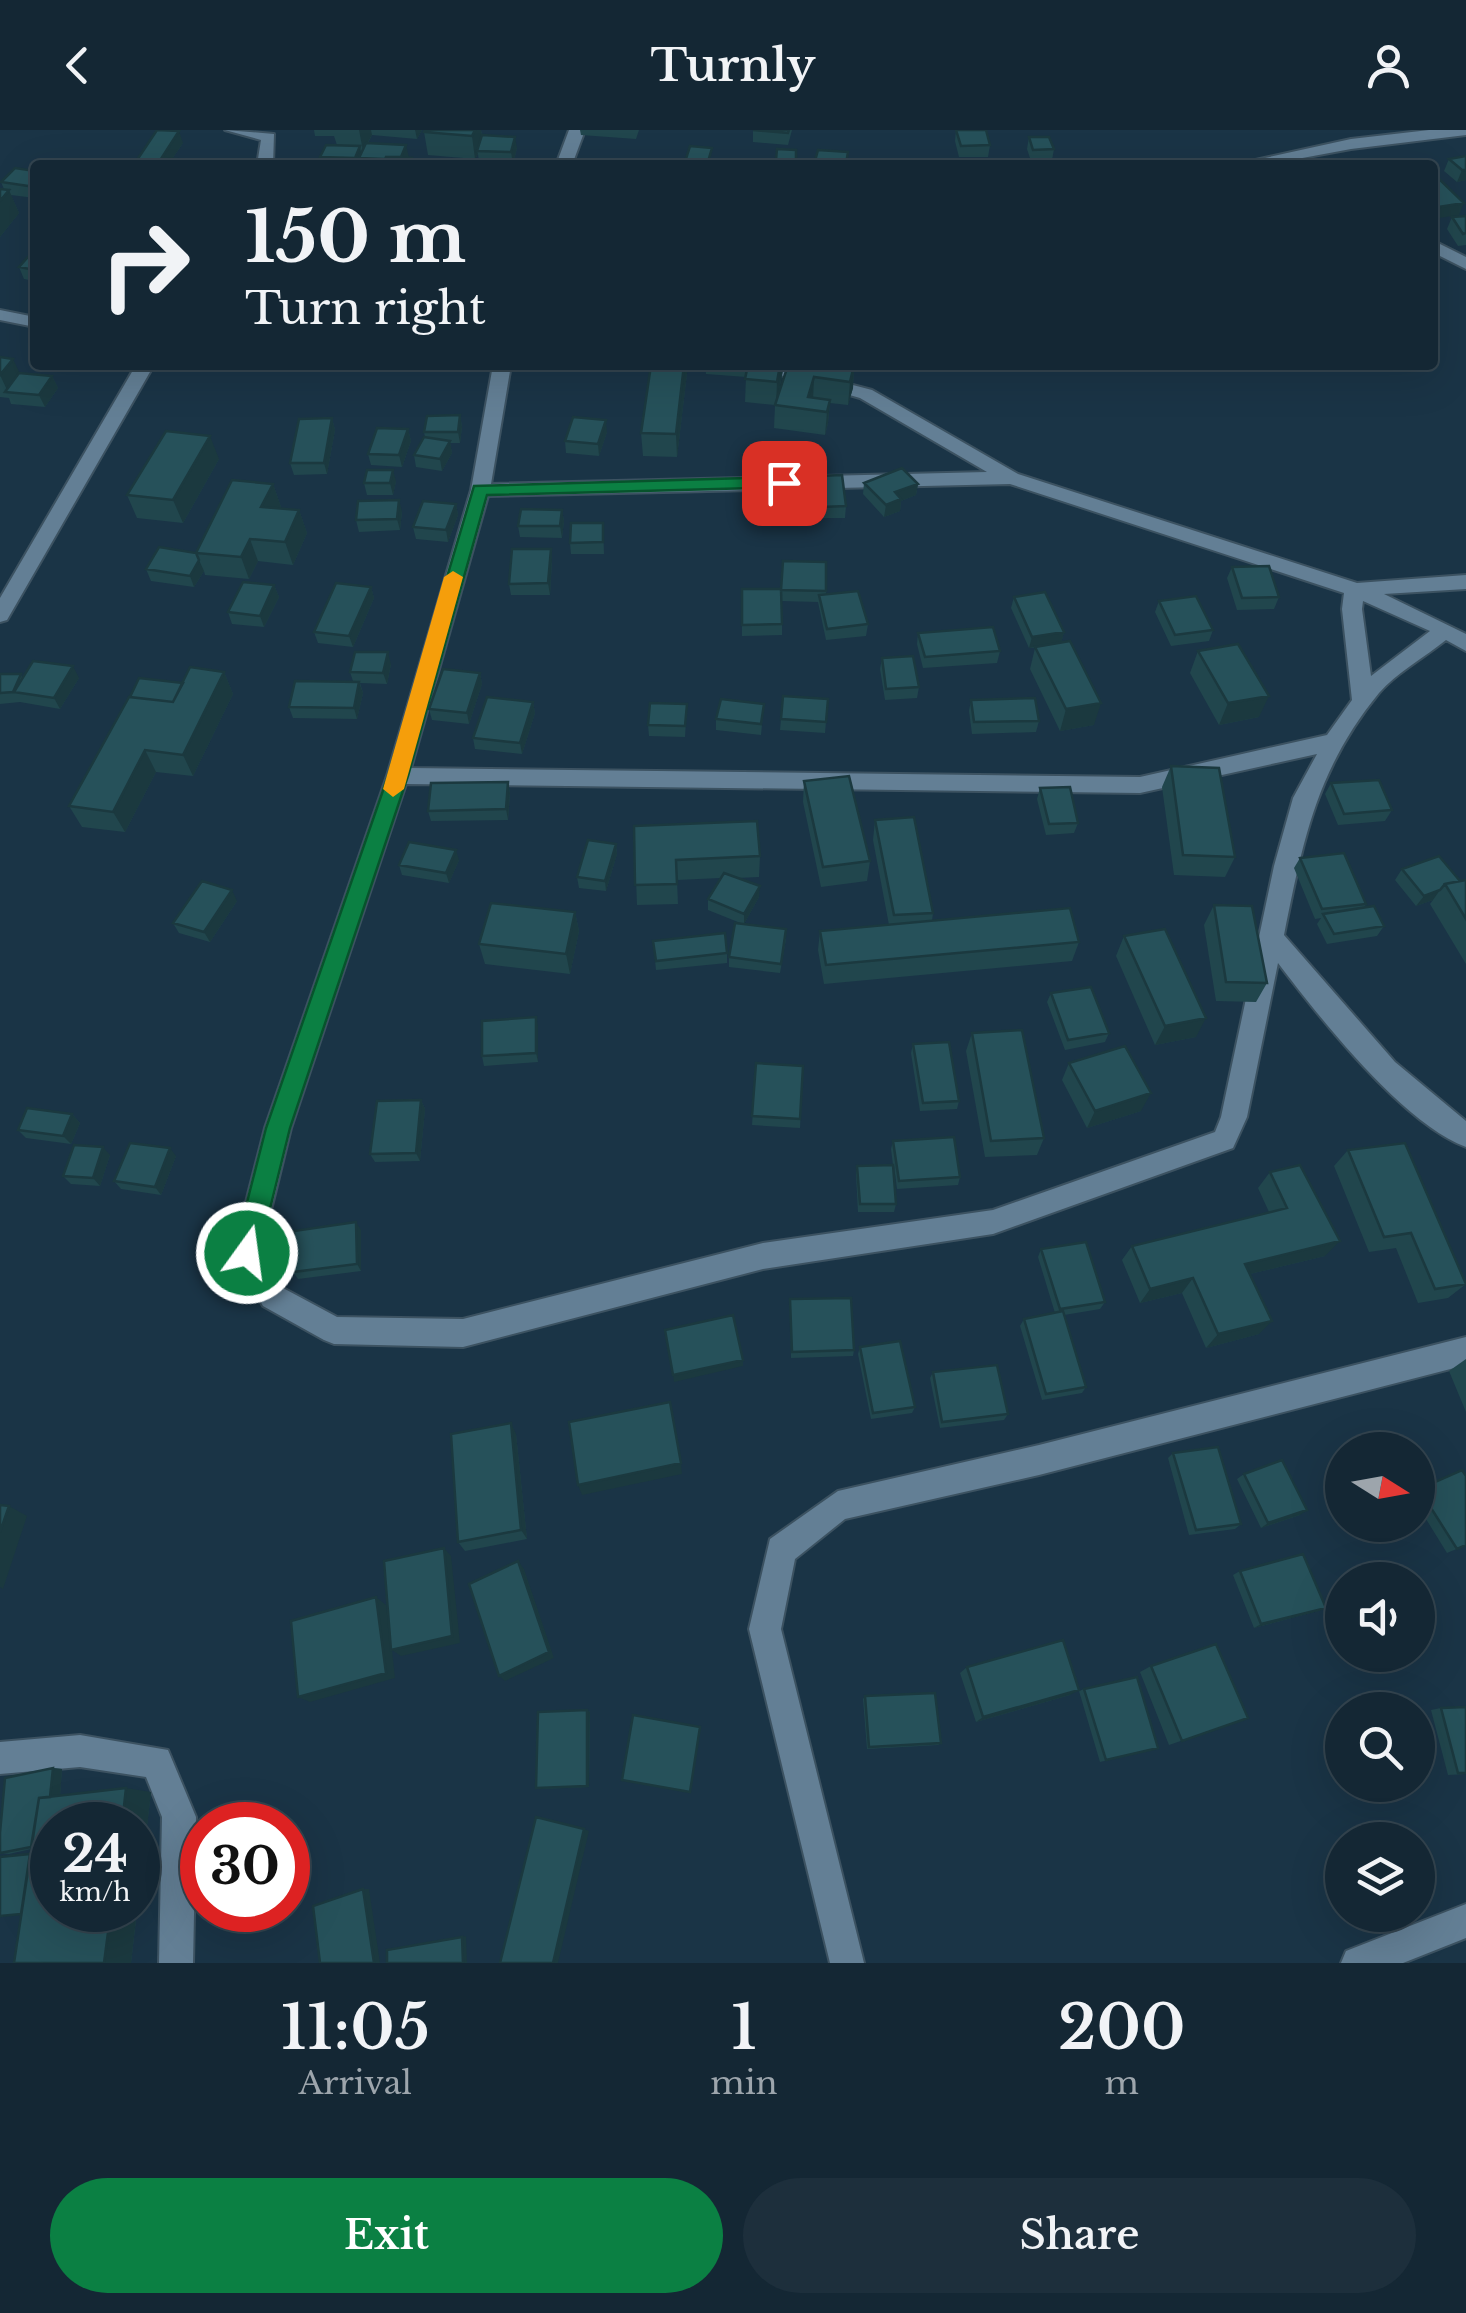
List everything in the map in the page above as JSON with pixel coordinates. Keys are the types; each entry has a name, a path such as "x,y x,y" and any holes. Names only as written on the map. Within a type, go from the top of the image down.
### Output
{"street":[{"path":"232,130 270,137 266,160"},
{"path":"566,160 578,130"},
{"path":"1262,160 1372,135 1466,130"},
{"path":"1438,248 1466,264"},
{"path":"0,314 30,321"},
{"path":"0,615 143,370"},
{"path":"501,370 480,490 398,776 278,1128 247,1253 272,1296 334,1330 463,1333 763,1256 993,1222 1224,1140 1234,1118 1304,798 1334,742 1363,700 1387,674 1446,630"},
{"path":"775,370 866,394 1011,478 1354,590 1446,630 1466,644"},
{"path":"480,490 1011,478"},
{"path":"1354,590 1466,582"},
{"path":"1354,590 1352,609 1363,700"},
{"path":"398,776 1140,785 1334,742"},
{"path":"1272,938 1328,1011 1384,1066 1466,1136"},
{"path":"847,1963 765,1629 782,1550 838,1506 1040,1460 1466,1351"},
{"path":"0,1758 80,1750 156,1762 179,1817 176,1963"},
{"path":"1358,1963 1466,1921"}],"building":[{"path":"157,130 179,131 160,160 137,160"},
{"path":"425,130 475,130 472,136"},
{"path":"956,130 986,130 990,145 961,146"},
{"path":"482,135 515,137 511,152 477,151"},
{"path":"1029,137 1049,137 1054,149 1033,150"},
{"path":"366,143 406,145 401,157 359,158"},
{"path":"326,145 360,146 355,158 320,157"},
{"path":"690,146 712,148 708,160 686,160"},
{"path":"777,149 796,150 796,160 776,160"},
{"path":"818,150 848,152 847,160 815,160"},
{"path":"1466,156 1466,170 1449,159"},
{"path":"386,157 412,158 411,160 385,160"},
{"path":"15,168 30,170 30,186 1,182"},
{"path":"1438,178 1464,203 1438,207"},
{"path":"1466,216 1466,233 1463,234 1452,217"},
{"path":"30,255 30,269 19,267"},
{"path":"0,357 13,359 0,375"},
{"path":"650,370 683,370 676,434 641,433"},
{"path":"747,370 779,370 777,382 745,379"},
{"path":"786,370 853,370 850,382 814,377 808,397 830,400 827,412 775,405"},
{"path":"19,373 52,376 39,395 5,392"},
{"path":"460,415 458,432 424,432 427,416"},
{"path":"573,417 606,420 598,444 565,441"},
{"path":"332,418 324,463 290,463 299,419"},
{"path":"377,428 408,429 399,455 368,454"},
{"path":"166,431 210,436 173,500 127,495"},
{"path":"424,437 450,441 440,459 414,455"},
{"path":"902,468 918,484 895,492 901,499 886,505 864,483"},
{"path":"367,470 393,470 390,483 364,483"},
{"path":"842,475 846,506 822,507 818,476"},
{"path":"232,480 273,484 261,507 299,510 285,542 250,539 241,557 196,553"},
{"path":"399,500 397,519 356,520 358,501"},
{"path":"423,501 456,504 446,530 413,527"},
{"path":"521,509 562,510 560,526 518,526"},
{"path":"571,523 603,523 603,542 570,543"},
{"path":"159,547 196,553 199,560 190,576 146,569"},
{"path":"512,549 551,549 548,583 509,584"},
{"path":"783,561 826,562 826,591 781,590"},
{"path":"1269,566 1279,597 1242,598 1232,567"},
{"path":"243,582 274,585 260,616 228,612"},
{"path":"336,583 371,587 349,636 314,632"},
{"path":"742,589 781,589 782,624 742,625"},
{"path":"858,591 868,624 827,629 819,595"},
{"path":"1045,592 1064,632 1032,637 1014,597"},
{"path":"1196,596 1213,630 1175,635 1159,601"},
{"path":"993,627 1000,651 925,657 918,633"},
{"path":"1070,641 1101,703 1066,709 1035,647"},
{"path":"1238,644 1269,696 1228,703 1198,651"},
{"path":"355,652 388,652 383,673 350,672"},
{"path":"913,656 919,687 886,689 882,658"},
{"path":"33,661 73,666 54,698 14,692"},
{"path":"190,667 224,672 183,755 145,750 113,812 69,806 129,697 173,702"},
{"path":"443,669 480,673 467,713 429,709"},
{"path":"0,674 21,674 13,692 0,693"},
{"path":"139,678 183,683 173,702 130,697"},
{"path":"295,681 359,682 354,708 289,707"},
{"path":"783,696 828,699 826,722 781,719"},
{"path":"487,697 533,702 520,743 473,738"},
{"path":"1035,698 1039,721 974,722 971,700"},
{"path":"721,699 764,704 761,724 716,719"},
{"path":"650,703 687,704 685,726 648,725"},
{"path":"1171,766 1219,768 1235,857 1183,855"},
{"path":"849,776 870,861 823,867 804,781"},
{"path":"1379,780 1392,810 1344,814 1331,783"},
{"path":"508,782 506,809 428,811 431,783"},
{"path":"1070,787 1078,823 1049,824 1040,788"},
{"path":"914,817 933,913 894,915 875,820"},
{"path":"757,821 760,856 676,860 677,884 635,885 634,826"},
{"path":"588,840 616,844 605,881 577,877"},
{"path":"409,842 456,850 446,873 399,865"},
{"path":"1344,853 1366,904 1322,909 1300,858"},
{"path":"1439,856 1460,881 1424,896 1402,869"},
{"path":"724,873 760,886 744,914 708,899"},
{"path":"1466,880 1466,919 1445,884"},
{"path":"202,881 232,890 204,932 173,923"},
{"path":"491,903 575,912 566,954 479,944"},
{"path":"1214,905 1252,906 1267,983 1226,982"},
{"path":"1374,906 1384,926 1334,934 1323,914"},
{"path":"1070,908 1079,942 826,965 820,931"},
{"path":"735,923 786,929 781,964 729,957"},
{"path":"1165,929 1206,1018 1165,1026 1124,936"},
{"path":"725,933 727,953 656,961 653,941"},
{"path":"1091,987 1109,1033 1068,1040 1051,993"},
{"path":"536,1017 536,1053 482,1056 482,1021"},
{"path":"1022,1030 1044,1138 991,1141 972,1033"},
{"path":"949,1042 959,1101 923,1103 913,1044"},
{"path":"1125,1046 1151,1093 1095,1111 1069,1063"},
{"path":"756,1063 803,1066 800,1119 752,1116"},
{"path":"421,1100 416,1153 370,1154 377,1101"},
{"path":"27,1108 72,1114 63,1136 18,1130"},
{"path":"954,1137 960,1177 899,1181 893,1141"},
{"path":"130,1143 170,1148 155,1187 114,1181"},
{"path":"1405,1143 1466,1284 1435,1289 1411,1233 1384,1237 1348,1150"},
{"path":"74,1145 103,1147 93,1178 63,1176"},
{"path":"893,1165 896,1204 860,1204 857,1166"},
{"path":"1300,1165 1340,1241 1245,1264 1272,1321 1218,1334 1193,1278 1150,1289 1132,1246 1287,1208 1270,1172"},
{"path":"356,1222 357,1264 293,1272 294,1231"},
{"path":"1086,1242 1105,1302 1060,1309 1041,1249"},
{"path":"851,1298 854,1350 792,1352 790,1299"},
{"path":"1063,1311 1086,1387 1046,1394 1024,1319"},
{"path":"733,1315 743,1360 673,1375 665,1330"},
{"path":"900,1341 915,1407 873,1413 860,1347"},
{"path":"997,1365 1008,1414 942,1422 933,1372"},
{"path":"670,1402 681,1463 578,1485 569,1422"},
{"path":"511,1423 521,1530 458,1542 451,1434"},
{"path":"1218,1447 1241,1524 1196,1530 1173,1453"},
{"path":"1282,1460 1307,1510 1268,1523 1244,1474"},
{"path":"1462,1470 1466,1476 1466,1545 1457,1549 1435,1514 1435,1482"},
{"path":"0,1505 9,1506 0,1532"},
{"path":"444,1548 452,1636 391,1650 384,1561"},
{"path":"1303,1554 1325,1608 1261,1624 1240,1571"},
{"path":"518,1561 549,1652 499,1676 469,1584"},
{"path":"376,1597 386,1673 298,1697 291,1621"},
{"path":"1063,1640 1079,1690 983,1717 967,1667"},
{"path":"1216,1644 1248,1718 1182,1741 1151,1666"},
{"path":"1137,1677 1158,1748 1106,1760 1084,1689"},
{"path":"935,1693 941,1743 869,1747 865,1696"},
{"path":"1466,1707 1466,1773 1458,1773 1441,1708"},
{"path":"587,1710 587,1786 536,1788 538,1712"},
{"path":"633,1715 700,1727 690,1792 622,1780"},
{"path":"53,1768 50,1797 30,1802 30,1847 0,1853 0,1833 5,1778"},
{"path":"126,1788 124,1802 38,1802 39,1798"},
{"path":"536,1817 584,1829 553,1963 500,1963"},
{"path":"30,1854 21,1914 0,1916 0,1857"},
{"path":"30,1857 30,1932 108,1932 104,1963 14,1963"},
{"path":"363,1889 374,1963 320,1963 313,1906"},
{"path":"462,1937 463,1963 387,1963 387,1950"}],"slow traffic":[{"path":"393,789 453,577"}],"route":[{"path":"247,1253 278,1128 398,776 480,490 784,483"}]}
